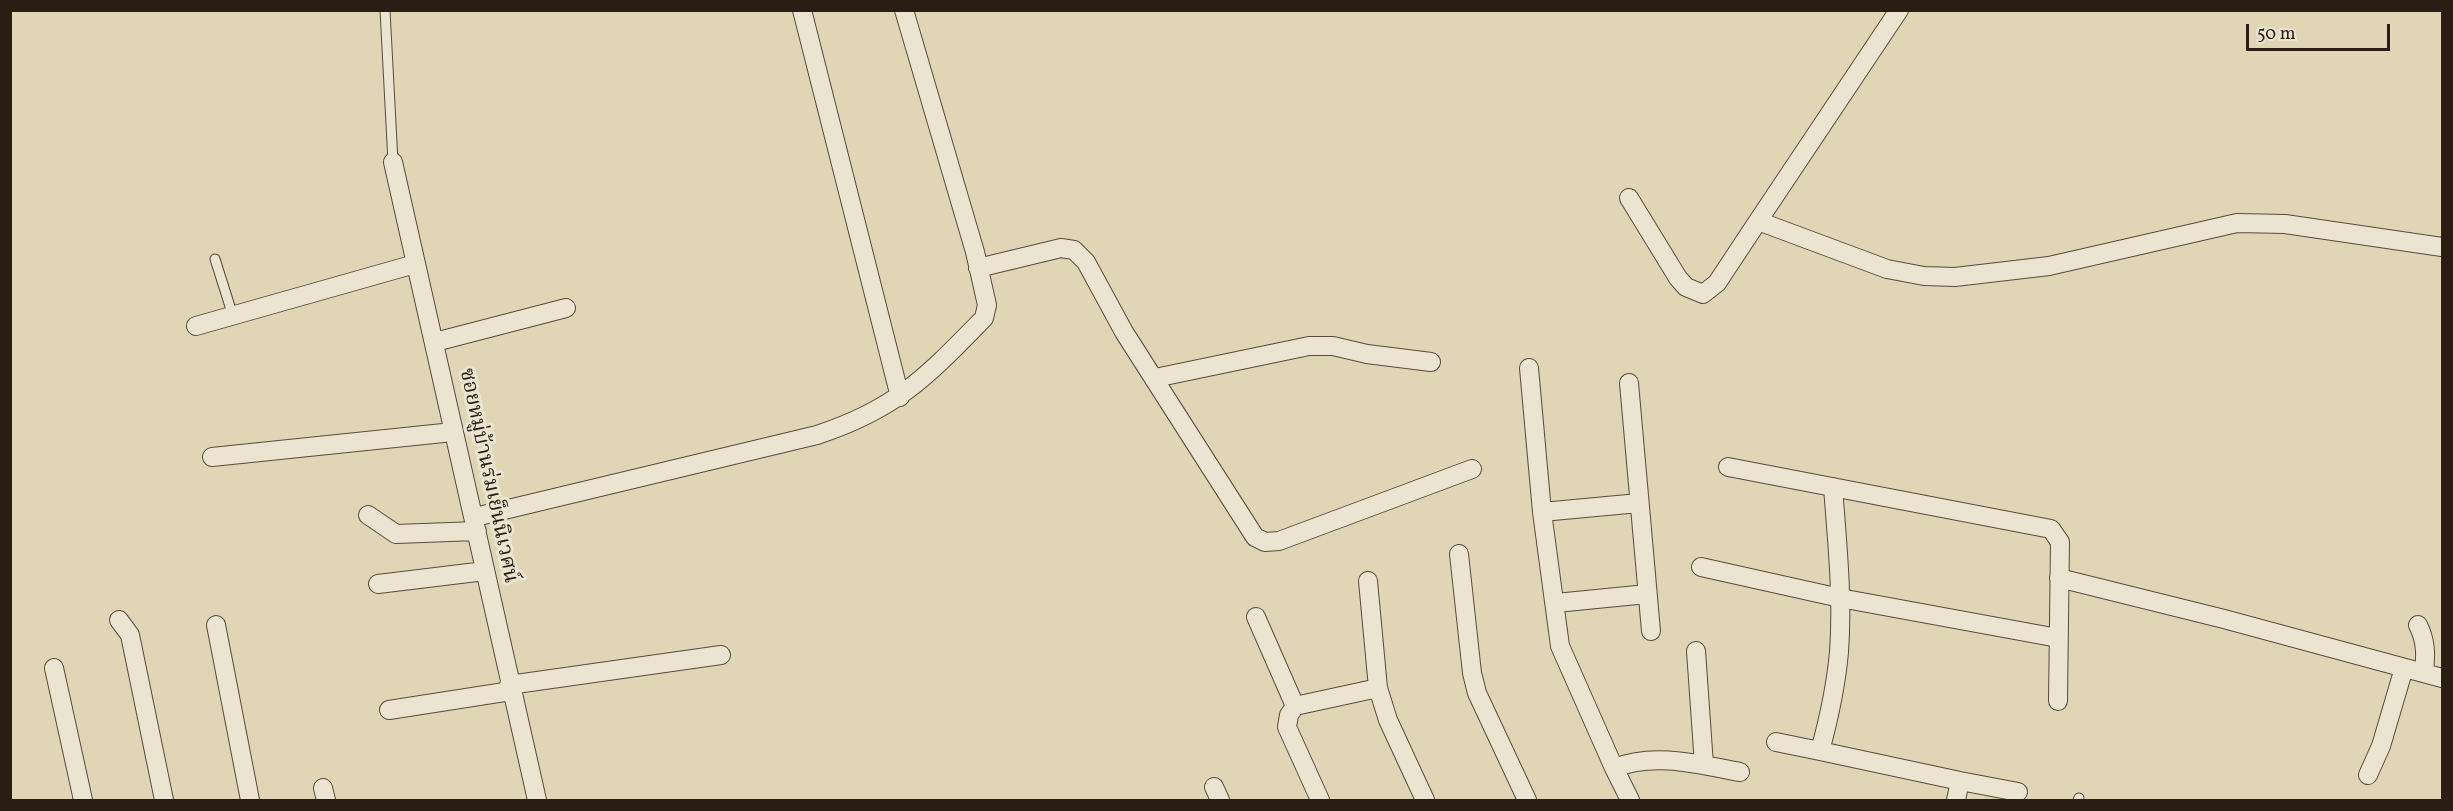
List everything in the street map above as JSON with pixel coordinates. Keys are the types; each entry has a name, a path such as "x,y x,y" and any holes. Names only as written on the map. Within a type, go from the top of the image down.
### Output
{"street":[{"path":"802,10 900,397"},
{"path":"368,515 388,531 396,534 476,524 846,426 900,397 918,384 984,318 987,305 904,10"},
{"path":"1629,198 1678,278 1686,287 1703,294 1717,283 1899,10"},
{"name":"ซอยหมู่บ้านร่มเย็นนิเวศน์","path":"393,162 537,801"},
{"path":"1758,221 1887,269 1955,277 2049,266 2237,223 2285,224 2442,247"},
{"path":"978,268 1061,248 1074,250 1086,262 1124,332 1155,378 1246,527 1255,537 1265,542 1279,541 1472,469"},
{"path":"196,326 415,264"},
{"path":"435,342 566,308"},
{"path":"1155,378 1309,346 1333,346 1367,354 1431,362"},
{"path":"1529,368 1542,512 1560,646 1630,801"},
{"path":"1629,383 1651,631"},
{"path":"212,457 453,432"},
{"path":"1728,467 2051,529 2060,542 2058,701"},
{"path":"1820,751 1835,686 1840,598 1833,487"},
{"path":"1542,512 1639,503"},
{"path":"1459,554 1472,673 1477,693 1527,801"},
{"path":"1701,567 1840,598 2058,638"},
{"path":"378,584 485,571"},
{"path":"2060,579 2224,619 2442,678"},
{"path":"1368,581 1377,688 1388,720 1425,801"},
{"path":"1556,603 1647,594"},
{"path":"1256,617 1295,706"},
{"path":"119,620 130,634 164,801"},
{"path":"216,625 250,801"},
{"path":"2418,625 2424,638 2426,654 2424,672"},
{"path":"1696,651 1704,765"},
{"path":"389,710 510,688 721,655"},
{"path":"54,668 83,801"},
{"path":"2368,775 2381,746 2404,668"},
{"path":"1320,801 1287,727 1289,715 1295,706 1377,688"},
{"path":"1776,742 2018,792"},
{"path":"1614,768 1634,760 1645,759 1704,765 1740,772"},
{"path":"1956,801 1960,781"}],"lane":[{"path":"385,10 393,162"},
{"path":"215,259 233,316"}]}
